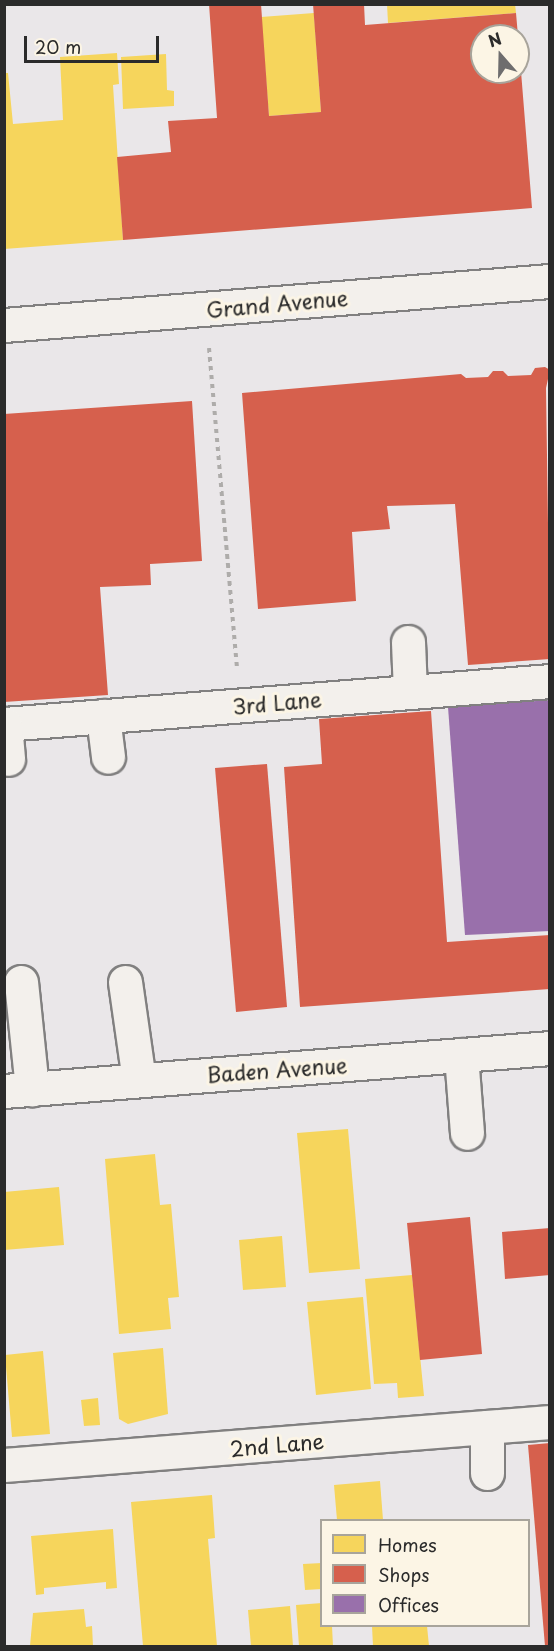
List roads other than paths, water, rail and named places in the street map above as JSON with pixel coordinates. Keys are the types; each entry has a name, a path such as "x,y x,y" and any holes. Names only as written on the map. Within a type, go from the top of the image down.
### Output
{"main road":[{"name":"Grand Avenue","path":"4,325 549,281"},
{"path":"408,642 410,692"},
{"name":"3rd Lane","path":"5,724 549,681"},
{"path":"103,716 108,756"},
{"path":"5,724 8,759"},
{"path":"18,1090 21,981"},
{"path":"125,982 138,1080"},
{"name":"Baden Avenue","path":"18,1090 549,1048"},
{"path":"461,1055 467,1133"},
{"name":"2nd Lane","path":"4,1465 549,1422"},
{"path":"487,1427 487,1473"}]}
